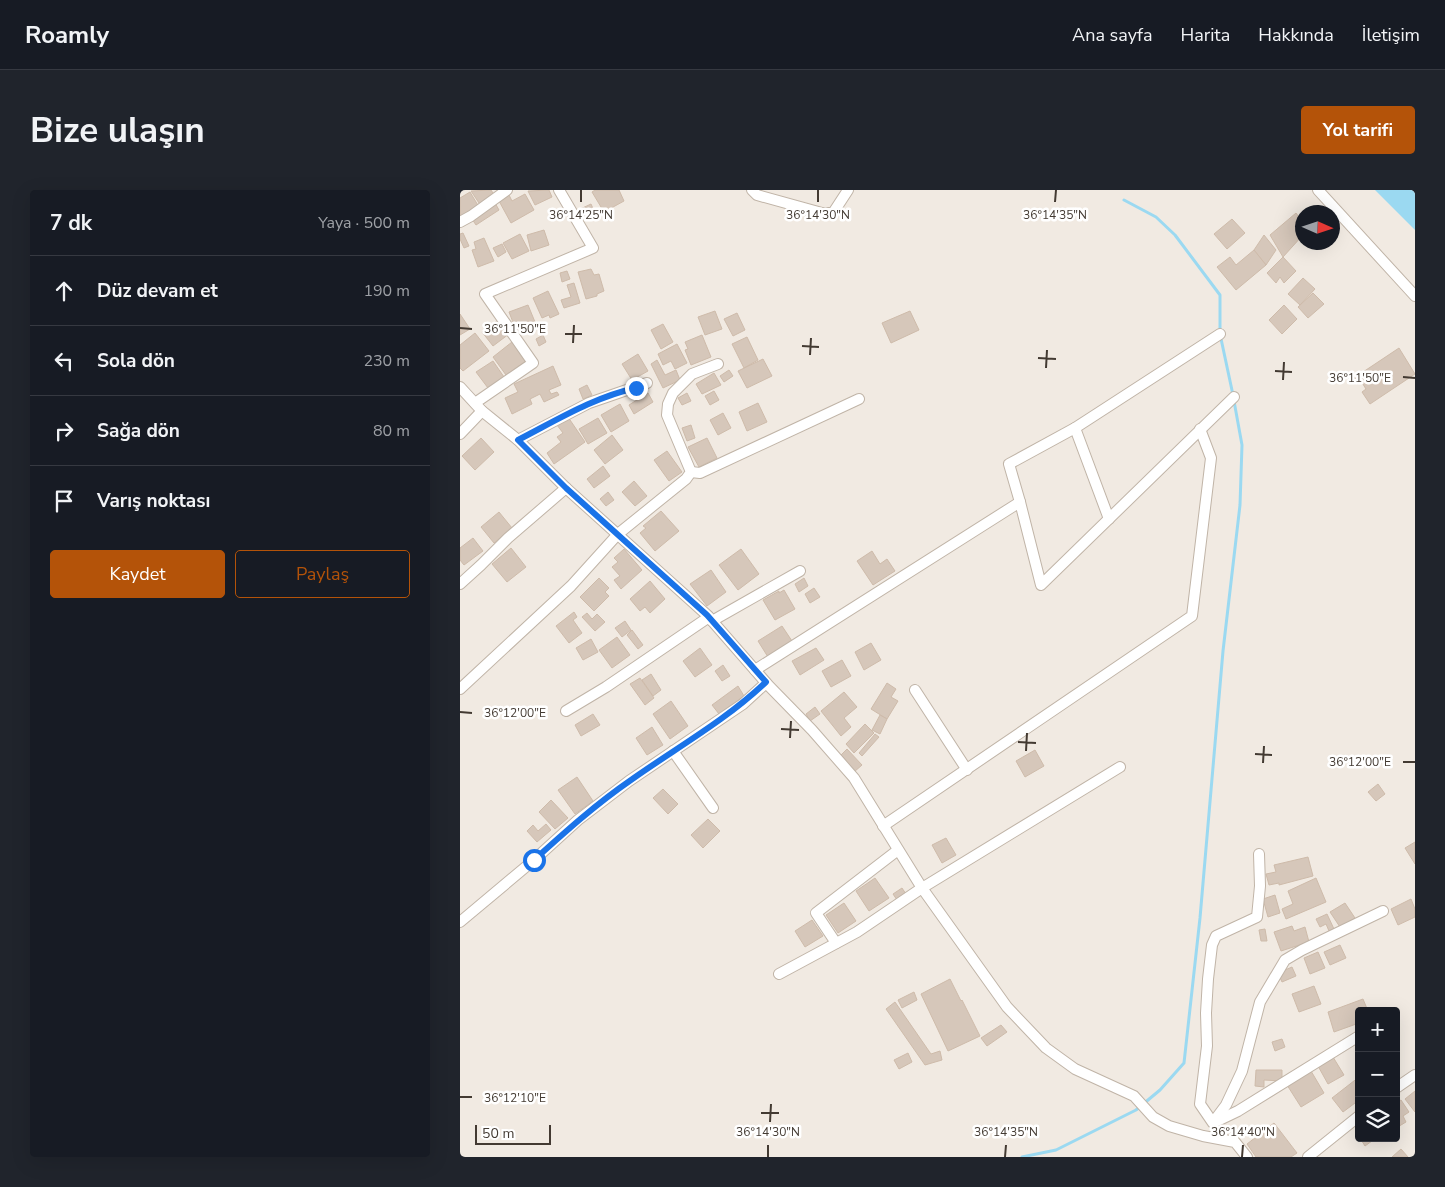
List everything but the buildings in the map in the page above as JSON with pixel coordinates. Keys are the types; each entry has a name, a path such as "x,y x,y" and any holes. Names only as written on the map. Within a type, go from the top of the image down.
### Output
{"street":[{"path":"460,222 507,190"},
{"path":"460,434 479,407 533,363 485,294 593,248 559,190"},
{"path":"752,190 757,196 822,213 832,213 848,190"},
{"path":"1318,190 1415,296"},
{"path":"1220,334 1075,428 1009,464 1041,585 1234,397"},
{"path":"690,472 667,415 668,404 673,393 692,374 718,364"},
{"path":"518,440 589,403 647,383"},
{"path":"460,387 479,407 518,440 566,488 710,619 812,730 854,778 922,888 1008,1007 1046,1048 1075,1069 1134,1096 1153,1117 1169,1126 1235,1142 1247,1157"},
{"path":"690,472 700,473 708,470 859,399"},
{"path":"1075,428 1109,519"},
{"path":"883,826 1192,616 1211,458 1200,429"},
{"path":"460,689 571,586 618,534 686,479 690,472"},
{"path":"460,584 481,566 508,538 566,488"},
{"path":"755,670 1020,502"},
{"path":"566,711 710,619 800,571"},
{"path":"460,922 578,820 629,781 743,704 766,682"},
{"path":"915,690 967,770"},
{"path":"673,751 713,808"},
{"path":"779,974 857,932 922,888 1120,767"},
{"path":"836,943 816,913 898,850"},
{"path":"1213,1123 1200,1104 1207,1046 1206,1013 1212,945 1216,936 1256,917 1259,908 1259,854"},
{"path":"1204,1136 1226,1105 1242,1071 1260,1002 1285,960 1383,911"},
{"path":"1213,1123 1238,1111 1355,1038"},
{"path":"1400,1085 1415,1074"},
{"path":"1308,1157 1355,1119"}],"water":[{"path":"1375,190 1415,190 1415,230"}],"waterway":[{"path":"1124,200 1156,217 1175,235 1220,295 1220,334 1233,395"},
{"path":"1022,1157 1056,1150 1136,1110 1160,1090 1184,1063 1200,918 1223,651 1240,505 1242,445 1234,401"}],"route":[{"path":"534,860 578,820 629,781 743,704 766,682 707,615 566,488 518,440 589,403 620,391 636,388"}]}
